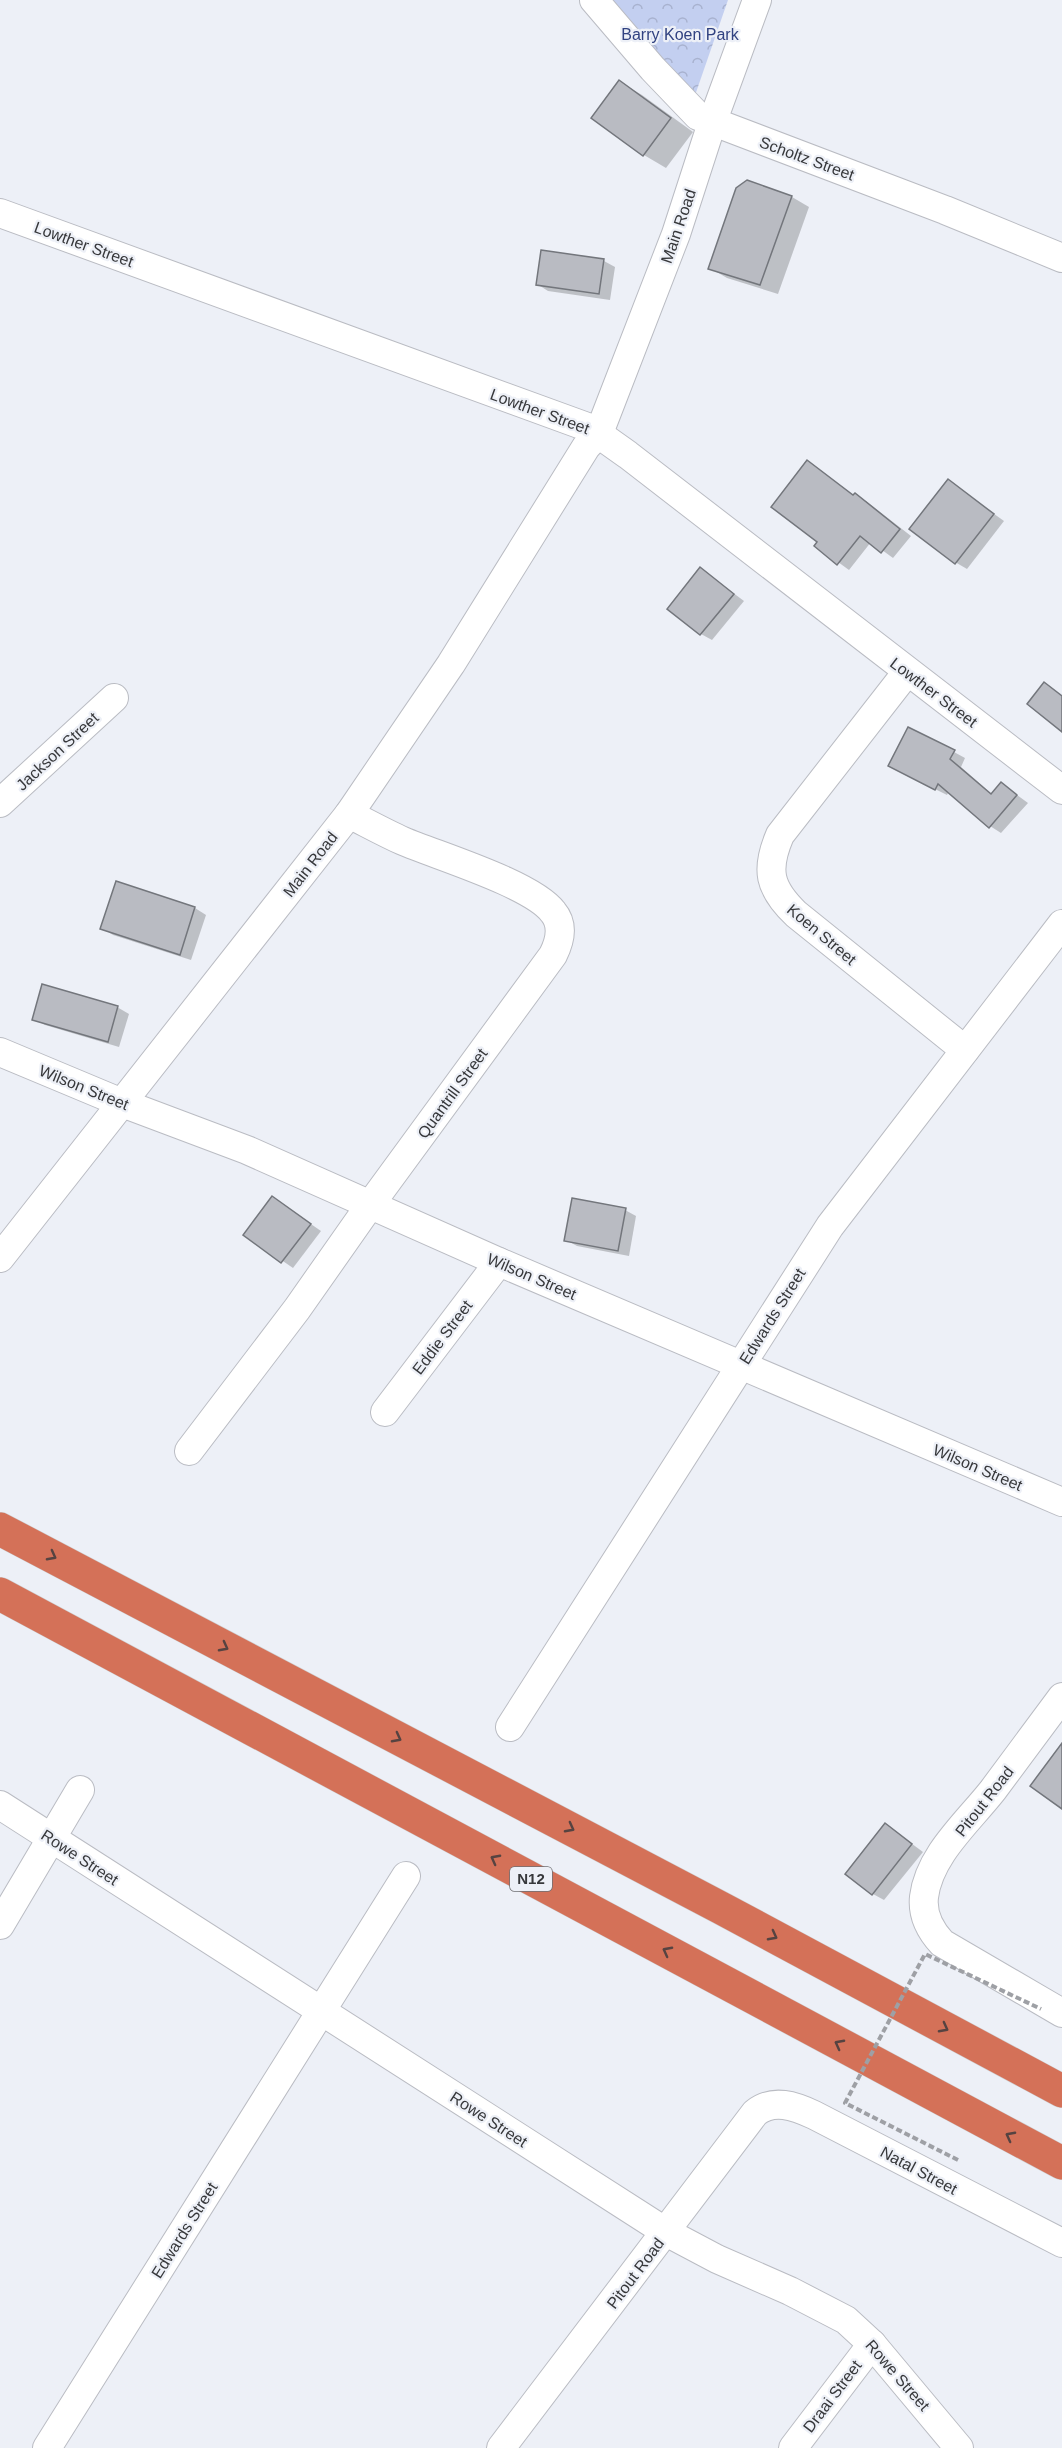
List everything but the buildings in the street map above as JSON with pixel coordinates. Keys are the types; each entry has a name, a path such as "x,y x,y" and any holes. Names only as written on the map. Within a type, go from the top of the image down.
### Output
{"highway":[{"path":"0,1529 721,1908 1062,2091"},
{"name":"N12","path":"0,1594 1062,2163"}],"street":[{"name":"Scholtz Street","path":"594,0 652,69 705,119 945,210 1062,258"},
{"name":"Main Road","path":"705,119 738,0"},
{"name":"Main Road","path":"0,1258 349,814 451,664 592,436 705,119 757,0"},
{"name":"Lowther Street","path":"0,213 592,436 1062,790"},
{"name":"Koen Street","path":"907,672 780,835 772,856 772,879 782,900 796,914 965,1050"},
{"name":"Jackson Street","path":"0,803 114,698"},
{"name":"Quantrill Street","path":"189,1451 297,1309 559,944 561,931 554,912 534,895 517,886 400,840 349,814"},
{"name":"Edwards Street","path":"510,1727 830,1226 1062,924"},
{"name":"Wilson Street","path":"0,1052 122,1103 247,1150 499,1263 1062,1502"},
{"name":"Eddie Street","path":"385,1412 499,1263"},
{"name":"Pitout Road","path":"1052,2011 942,1943 934,1934 925,1912 924,1895 935,1863 1062,1697"},
{"path":"0,1925 80,1790"},
{"name":"Rowe Street","path":"0,1805 321,2013 666,2232 717,2259 831,2311 859,2330 872,2343 959,2448"},
{"name":"Edwards Street","path":"47,2448 406,1876"},
{"name":"Pitout Road","path":"501,2448 755,2113 761,2108 774,2104"},
{"name":"Natal Street","path":"774,2104 793,2106 814,2115 1062,2243"},
{"name":"Draai Street","path":"793,2448 872,2343"}],"path":[{"path":"958,2160 845,2103 925,1954 1052,2011"}],"green space":[{"name":"Barry Koen Park","path":"608,0 728,0 692,104"}]}
